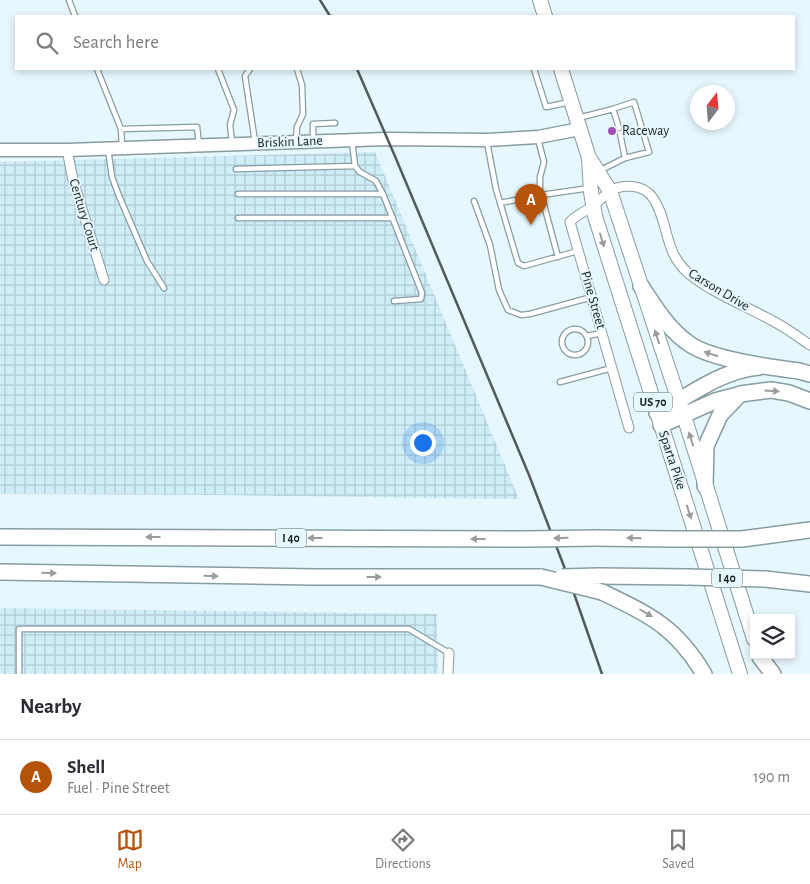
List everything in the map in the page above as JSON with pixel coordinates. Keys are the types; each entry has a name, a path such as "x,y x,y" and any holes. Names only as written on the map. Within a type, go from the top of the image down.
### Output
{"highway":[{"path":"641,286 667,323 690,345 721,357 810,374"},
{"path":"681,409 717,378 750,368 770,366"},
{"path":"659,419 681,409 740,394 771,390 788,392 810,401"},
{"path":"705,486 706,446 720,415 740,394"},
{"path":"742,539 810,530"},
{"name":"I 40","path":"0,537 810,540"},
{"name":"I 40","path":"0,572 314,577 599,576 810,578"},
{"path":"541,577 602,592 637,608 657,620 687,648 704,674"},
{"path":"765,578 810,584"},
{"path":"761,659 773,674"}],"main road":[{"path":"540,0 545,15"},
{"name":"Sparta Pike","path":"561,70 589,158 610,190 750,627"},
{"name":"Sparta Pike","path":"589,158 592,207 740,674"},
{"path":"760,659 765,674"}],"street":[{"name":"Briskin Lane","path":"0,150 67,150 352,140 487,140 538,137 578,123"},
{"name":"Century Court","path":"67,150 73,180 104,280"},
{"name":"Carson Drive","path":"610,190 632,186 649,192 656,202 672,250 680,265 687,272 715,290 774,321 810,344"},
{"name":"Pine Street","path":"610,190 592,207 580,213 570,222 629,428"},
{"path":"448,674 449,653"}],"lane":[{"path":"69,0 75,15"},
{"path":"96,70 121,129 122,148"},
{"path":"218,70 234,110 230,125 232,144"},
{"path":"249,70 245,76 255,143"},
{"path":"296,142 297,128 303,114 302,85 297,70"},
{"path":"534,70 546,107 572,102"},
{"path":"578,123 634,102 648,152 625,158 598,172"},
{"path":"613,109 625,158"},
{"path":"313,141 313,124 335,123"},
{"path":"121,129 198,127 199,145"},
{"path":"538,137 544,162 540,177 541,195 558,257"},
{"path":"352,140 355,166 360,172 376,180 384,194 422,293 421,299 394,300"},
{"path":"487,140 490,163 500,203 520,265 524,266 578,251"},
{"path":"107,148 112,177 119,196 147,261 164,288"},
{"path":"236,168 355,166"},
{"path":"500,203 590,188"},
{"path":"238,194 384,194"},
{"path":"474,201 490,245 499,290 508,310 521,315 592,297"},
{"path":"238,218 393,218"},
{"path":"573,328 581,330 587,336 588,346 582,353 571,355 561,344 563,335 573,328"},
{"path":"587,336 602,333"},
{"path":"560,382 612,368"},
{"path":"19,674 19,630 409,629 449,653"}],"shaded area":[{"path":"375,152 519,499 0,494 0,162"},
{"path":"0,608 437,614 438,674 0,674"}],"railway":[{"path":"320,0 329,15"},
{"path":"357,70 529,475 570,582 602,674"}],"place":[{"name":"Raceway","path":"612,131"},
{"name":"Shell","path":"531,225"}]}
